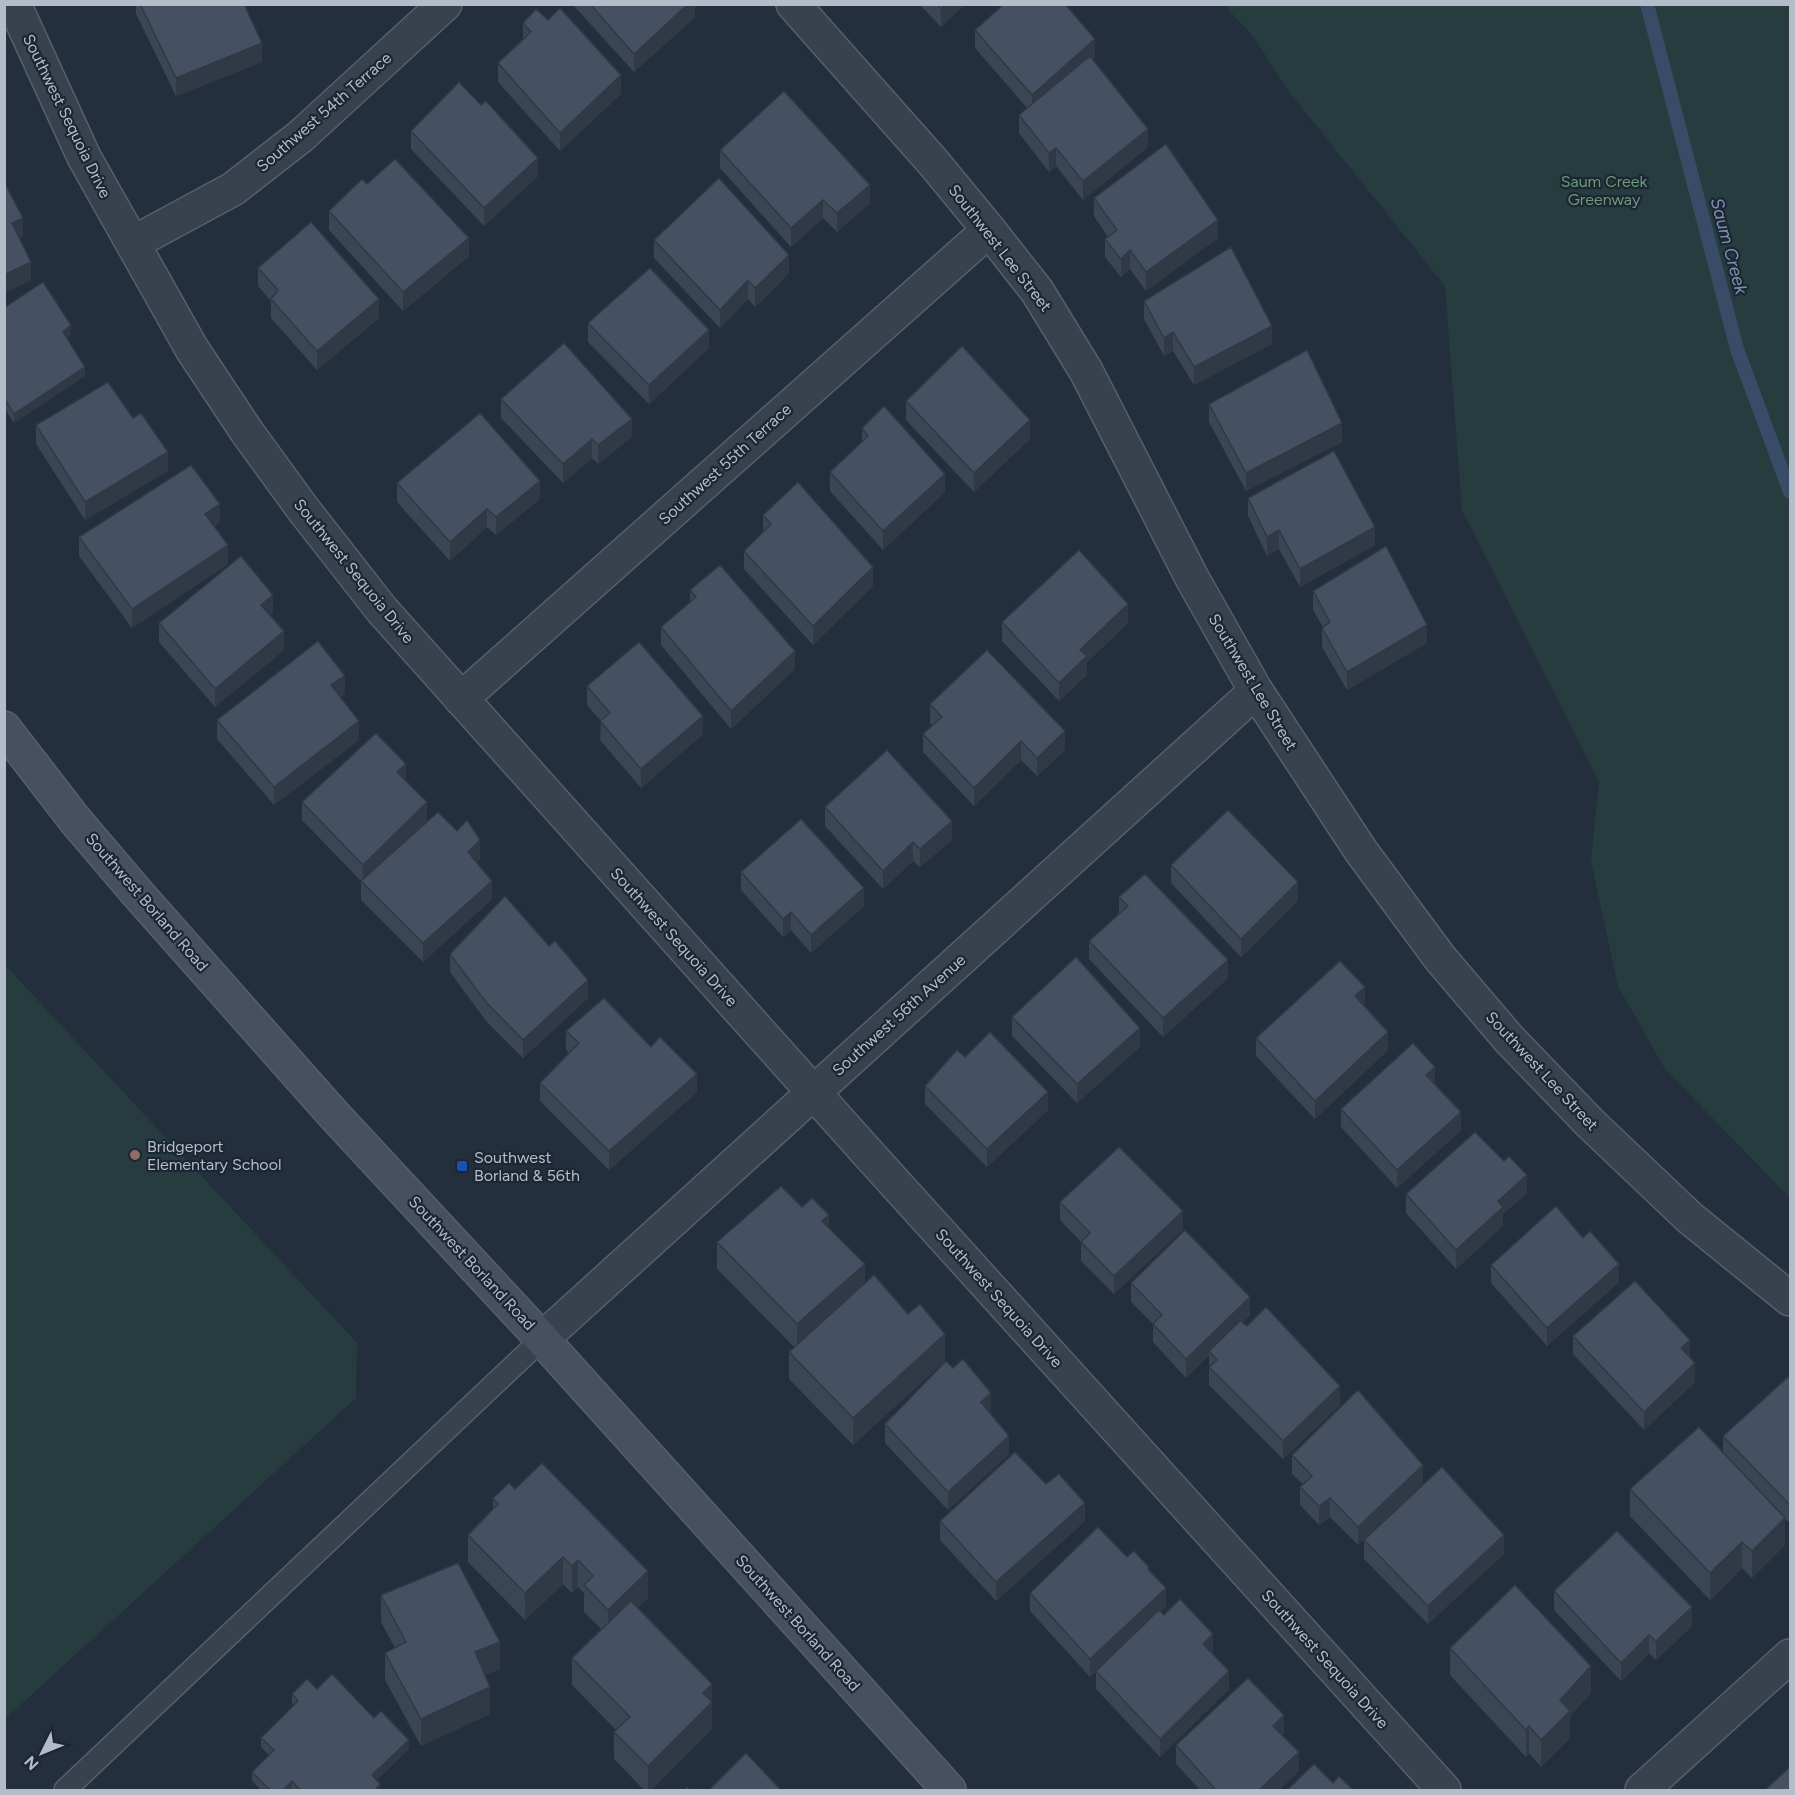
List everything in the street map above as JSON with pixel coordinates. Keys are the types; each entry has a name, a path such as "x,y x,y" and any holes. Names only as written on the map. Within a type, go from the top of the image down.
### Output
{"main road":[{"name":"Southwest Borland Road","path":"4,728 75,820 138,894 334,1115 542,1338 949,1791"}],"street":[{"name":"Southwest Sequoia Drive","path":"14,4 84,157 192,349 303,509 382,610 1444,1791"},
{"name":"Southwest 54th Terrace","path":"132,243 233,189 301,136 445,4"},
{"name":"Southwest Lee Street","path":"793,4 933,162 1037,291 1086,371 1192,578 1256,691 1360,851 1440,958 1509,1039 1590,1123 1690,1218 1791,1299"},
{"name":"Southwest 55th Terrace","path":"461,699 989,230"},
{"name":"Southwest 56th Avenue","path":"542,1338 1256,691"},
{"path":"1642,1791 1791,1656"}],"lane":[{"path":"65,1791 542,1338"}],"green space":[{"name":"Saum Creek Greenway","path":"1224,5 1790,5 1790,1198 1665,1069 1618,986 1591,862 1599,782 1462,510 1445,286 1287,89 1253,36"},
{"path":"5,965 357,1343 356,1398 5,1719"}],"building":[{"path":"140,4 244,4 262,43 176,78"},
{"path":"590,4 688,4 634,54"},
{"path":"1004,4 1065,4 1095,39 1032,95 975,30"},
{"path":"560,8 621,75 560,133 498,63 531,32 523,23 536,9 548,20"},
{"path":"1090,56 1148,129 1083,181 1056,148 1049,153 1019,115"},
{"path":"459,82 481,105 486,101 538,158 484,208 411,131"},
{"path":"784,91 870,185 837,213 823,200 791,228 720,150"},
{"path":"1166,144 1218,220 1146,272 1130,250 1121,259 1105,239 1117,230 1094,198"},
{"path":"395,159 469,238 403,292 329,211 362,179 367,184"},
{"path":"719,178 789,255 755,288 748,280 720,310 654,240"},
{"path":"4,182 23,218 12,223 31,262 4,275"},
{"path":"311,222 379,299 317,351 271,299 278,290 258,268"},
{"path":"1231,247 1272,326 1194,367 1173,332 1164,338 1144,301"},
{"path":"650,268 709,330 649,385 588,323"},
{"path":"43,282 71,325 63,332 85,367 14,414 4,398 4,308"},
{"path":"564,343 632,419 598,445 592,439 563,464 501,399"},
{"path":"962,346 1030,420 974,473 906,401"},
{"path":"1307,350 1342,423 1246,473 1209,404"},
{"path":"108,382 133,418 141,413 168,452 85,502 36,425"},
{"path":"884,406 945,474 883,531 830,472 868,436 862,428"},
{"path":"480,413 540,481 496,517 487,509 450,542 397,483"},
{"path":"1334,451 1375,527 1300,569 1279,530 1267,537 1248,498"},
{"path":"191,465 220,504 205,514 228,545 132,609 79,537"},
{"path":"798,482 873,567 813,626 744,551 771,524 763,515"},
{"path":"1386,546 1427,625 1347,672 1322,628 1330,622 1313,591"},
{"path":"1079,550 1128,604 1080,650 1087,656 1059,683 1002,622"},
{"path":"241,556 273,595 261,605 284,631 215,689 159,623"},
{"path":"720,565 795,651 731,711 661,627 696,597 690,590"},
{"path":"318,641 345,676 331,685 359,721 274,787 217,720"},
{"path":"639,642 703,716 641,769 600,721 610,713 587,686"},
{"path":"987,650 1065,731 1037,758 1021,741 974,788 923,734 942,717 930,704"},
{"path":"376,733 406,764 397,772 427,802 363,865 302,802"},
{"path":"887,750 952,821 920,849 913,842 883,871 825,807"},
{"path":"1228,810 1298,882 1241,939 1171,865"},
{"path":"438,812 457,831 467,820 480,840 468,852 492,881 423,943 361,881"},
{"path":"801,819 864,888 811,935 791,912 783,919 741,872"},
{"path":"1145,874 1228,960 1163,1018 1089,941 1128,906 1119,897"},
{"path":"505,896 549,946 555,941 588,980 523,1040 486,1002 450,954"},
{"path":"1076,957 1140,1028 1077,1084 1012,1017"},
{"path":"1340,961 1365,987 1355,996 1388,1032 1315,1101 1256,1038"},
{"path":"604,998 651,1047 660,1037 697,1074 609,1151 540,1083 579,1043 566,1031"},
{"path":"990,1032 1048,1092 987,1149 925,1086 957,1050 965,1057"},
{"path":"1413,1043 1435,1067 1426,1075 1461,1112 1397,1170 1341,1109"},
{"path":"1475,1132 1504,1161 1509,1156 1527,1175 1498,1201 1503,1207 1456,1250 1406,1194"},
{"path":"1119,1147 1183,1211 1114,1276 1081,1242 1090,1233 1060,1202"},
{"path":"781,1186 802,1207 812,1198 829,1215 822,1221 865,1264 797,1324 717,1242"},
{"path":"1556,1206 1583,1238 1590,1231 1619,1264 1547,1328 1491,1265"},
{"path":"1185,1230 1250,1297 1186,1359 1153,1324 1162,1315 1131,1283"},
{"path":"874,1275 908,1314 920,1304 945,1334 853,1418 789,1352"},
{"path":"1635,1281 1690,1340 1681,1348 1695,1363 1644,1412 1573,1336"},
{"path":"1266,1307 1340,1386 1283,1441 1209,1367 1217,1360 1209,1351 1240,1321 1247,1326"},
{"path":"963,1359 991,1393 981,1402 1009,1436 948,1492 885,1424 946,1361 953,1368"},
{"path":"1788,1377 1791,1380 1791,1506 1723,1436"},
{"path":"1358,1390 1423,1465 1358,1527 1330,1498 1319,1506 1300,1487 1312,1476 1292,1455"},
{"path":"1699,1427 1785,1518 1752,1551 1742,1542 1710,1573 1630,1489"},
{"path":"1015,1452 1046,1484 1059,1474 1085,1503 996,1582 940,1521"},
{"path":"542,1463 648,1571 608,1610 584,1585 593,1576 578,1560 572,1566 563,1557 525,1593 468,1535 498,1504 493,1498 509,1483 515,1489"},
{"path":"1442,1467 1504,1535 1428,1606 1364,1540"},
{"path":"1098,1527 1127,1557 1134,1551 1166,1588 1090,1659 1030,1593"},
{"path":"1617,1531 1692,1607 1656,1641 1649,1635 1621,1663 1554,1591"},
{"path":"458,1563 500,1642 475,1652 490,1687 421,1719 385,1653 406,1642 381,1595"},
{"path":"1515,1585 1591,1666 1560,1700 1570,1711 1541,1740 1529,1726 1526,1730 1450,1648"},
{"path":"1180,1599 1213,1634 1203,1644 1229,1671 1160,1739 1096,1671 1159,1610 1164,1615"},
{"path":"631,1601 712,1684 703,1693 712,1702 648,1766 614,1732 630,1717 572,1658"},
{"path":"332,1674 374,1718 381,1711 409,1740 372,1775 380,1784 374,1791 301,1791 292,1781 282,1791 271,1791 252,1772 274,1750 261,1738 298,1701 292,1694 307,1679 317,1689"},
{"path":"1248,1678 1284,1715 1273,1726 1299,1752 1258,1791 1217,1791 1176,1745"},
{"path":"746,1753 782,1791 708,1791"},
{"path":"1314,1764 1333,1783 1339,1776 1354,1791 1286,1791"},
{"path":"1791,1766 1791,1791 1764,1791"}],"waterway":[{"name":"Saum Creek","path":"1647,4 1737,349 1790,492"}],"place":[{"name":"Bridgeport Elementary School","path":"135,1155"},
{"name":"Southwest Borland & 56th","path":"462,1166"}]}
